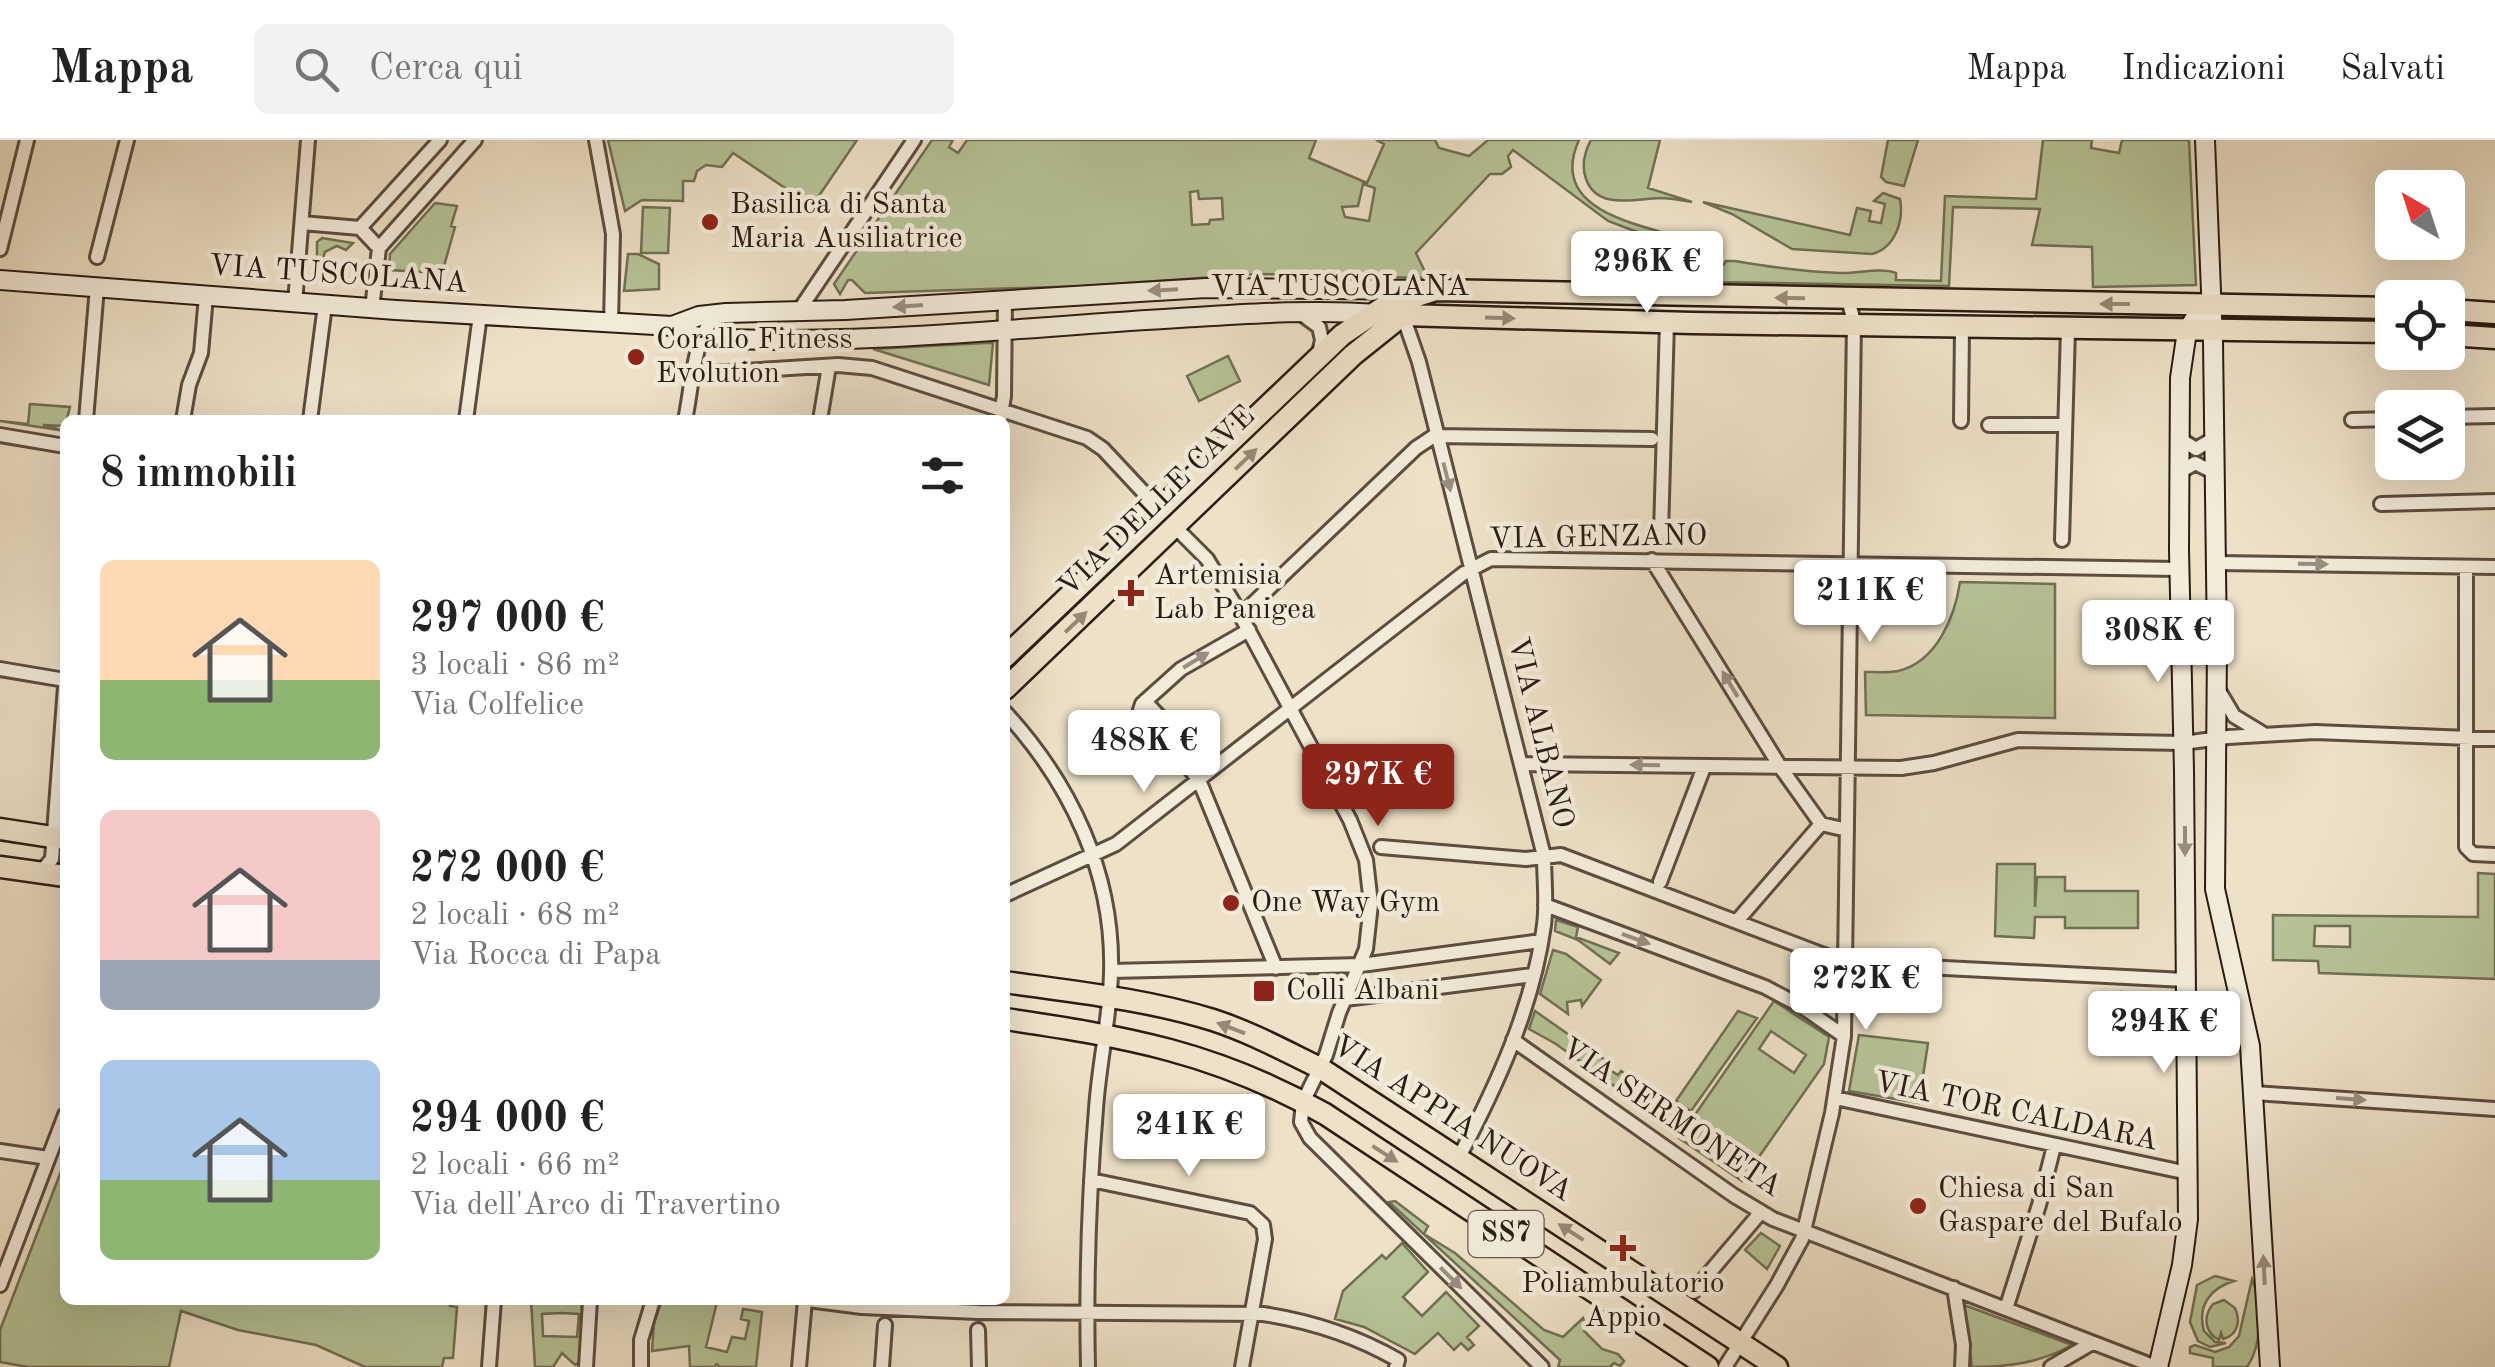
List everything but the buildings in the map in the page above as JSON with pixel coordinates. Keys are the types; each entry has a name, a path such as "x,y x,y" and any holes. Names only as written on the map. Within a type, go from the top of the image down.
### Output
{"main road":[{"path":"2205,140 2213,330 2216,896 2247,1026 2270,1367"},
{"name":"VIA TUSCOLANA","path":"0,280 672,326 700,337 846,337 1244,314 1372,313"},
{"name":"VIA TUSCOLANA","path":"672,326 699,316 721,314 1242,286 2375,308"},
{"path":"1400,308 1436,290"},
{"path":"2157,1367 2182,1265 2188,1219 2179,570 2181,367 2177,331 2212,304"},
{"name":"VIA TUSCOLANA","path":"1400,308 1671,323 2375,332"},
{"name":"VIA DELLE CAVE","path":"1010,652 1316,359 1372,313 1400,308"},
{"name":"VIA DELLE CAVE","path":"1010,684 1400,308"},
{"path":"2465,311 2495,313"},
{"path":"2465,336 2495,338"},
{"path":"1159,509 1175,526"},
{"path":"0,829 60,838"},
{"path":"0,867 60,875"},
{"name":"VIA APPIA NUOVA","path":"1010,983 1109,997 1219,1022 1320,1068 1778,1367"},
{"name":"SS7","path":"1010,1019 1105,1034 1212,1061 1303,1102 1708,1367"}],"street":[{"path":"0,249 26,140"},
{"path":"97,257 126,140"},
{"path":"295,303 308,140"},
{"path":"360,228 440,140"},
{"path":"372,308 379,248 475,140"},
{"path":"596,140 612,222 611,323"},
{"path":"798,312 914,140"},
{"path":"302,223 360,228 379,248"},
{"path":"1242,286 1252,301 1244,314"},
{"path":"86,415 94,287"},
{"path":"1661,533 1671,323 1668,295"},
{"path":"184,415 202,348 206,296"},
{"path":"696,374 829,366 872,368 1001,415 1005,299"},
{"path":"1724,1367 1784,1274 1804,1233 1835,1098 1844,1036 1854,326 1848,299"},
{"path":"2167,304 2177,331"},
{"path":"311,415 325,305"},
{"name":"VIA ALBANO","path":"1400,308 1419,362 1544,856 1545,906 1533,974 1513,1040 1459,1157"},
{"path":"845,310 854,322 846,337"},
{"path":"1298,312 1318,327 1322,340 1316,359"},
{"path":"687,415 700,337 707,324 721,314"},
{"path":"467,415 480,315"},
{"path":"1961,421 1962,328"},
{"path":"2062,540 2068,329"},
{"path":"821,415 829,366"},
{"path":"2465,417 2495,416"},
{"path":"1010,418 1094,442 1159,509"},
{"path":"2352,420 2375,419"},
{"path":"1989,425 2066,425"},
{"path":"0,435 60,445"},
{"path":"1240,615 1416,448 1436,435 1652,440"},
{"path":"2180,440 2196,449 2213,439"},
{"path":"2180,472 2195,463 2214,473"},
{"path":"2381,504 2495,501"},
{"path":"1175,526 1207,559 1240,615 1350,820 1364,854 1370,914 1361,965 1303,1102 1301,1122 1310,1138 1542,1367"},
{"name":"VIA GENZANO","path":"1010,893 1116,844 1471,568 1498,559 2179,570"},
{"path":"1652,560 1781,768 1822,824 1847,830"},
{"path":"2216,563 2495,567"},
{"path":"2466,566 2466,846 2473,854 2495,855"},
{"path":"2180,625 2201,614 2212,618 2216,626"},
{"path":"1248,630 1185,666 1140,708 1143,716 1204,775 1276,968"},
{"path":"0,670 60,682"},
{"path":"2217,686 2234,716 2264,734"},
{"path":"1010,718 1058,780 1094,855 1106,912 1111,970 1091,1180 1088,1367"},
{"path":"1523,764 1847,768 1920,766 2002,742 2184,744 2214,738 2315,732 2495,739"},
{"path":"1660,882 1704,766"},
{"path":"1737,920 1822,824"},
{"path":"40,873 51,863 60,838"},
{"path":"1382,847 1526,859 1561,855 1846,963 2186,980"},
{"path":"1545,906 1765,988 1801,1006 1844,1036"},
{"path":"1111,970 1361,965 1541,941"},
{"path":"1345,999 1533,974"},
{"name":"VIA SERMONETA","path":"1513,1040 1761,1212 1804,1233 2157,1367"},
{"path":"2254,1093 2495,1110"},
{"name":"VIA TOR CALDARA","path":"1835,1098 2188,1173"},
{"path":"0,1284 60,1128"},
{"path":"2006,1308 2054,1146"},
{"path":"0,1151 48,1158"},
{"path":"1091,1180 1250,1213 1262,1222 1265,1239 1242,1367"},
{"path":"1693,1292 1761,1212"},
{"path":"1954,1288 1964,1344 1962,1367"},
{"path":"489,1367 494,1305"},
{"path":"586,1367 590,1305"},
{"path":"641,1367 641,1340 652,1305"},
{"path":"798,1367 806,1305"},
{"path":"904,1305 1286,1318 1337,1332 1397,1364"},
{"path":"882,1367 884,1325"},
{"path":"978,1330 979,1367"},
{"path":"2050,1367 2092,1343"}],"green space":[{"path":"608,140 857,140 812,206 733,153 722,167 706,165 697,171 694,181 683,181 683,201 642,200 625,211"},
{"path":"932,140 953,140 949,147 958,153 967,140 1316,140 1309,158 1367,183 1384,144 1376,140 1435,140 1439,148 1469,156 1488,140 1579,140 1573,162 1575,181 1583,196 1615,217 1672,235 1637,232 1608,221 1513,150 1508,156 1511,167 1502,174 1490,174 1416,253 1426,274 1424,278 1258,274 1083,286 865,293 848,280 840,294 834,284","holes":["1363,184 1375,188 1369,221 1345,217 1342,207 1358,206","1198,191 1199,199 1222,198 1223,219 1192,225 1190,192"]},
{"path":"1591,140 1660,140 1648,188 1692,202 1659,198 1618,200 1599,195 1591,189 1584,169"},
{"path":"1888,140 1918,140 1904,186 1881,177"},
{"path":"2043,140 2092,140 2091,148 2119,153 2122,140 2189,140 2196,285 2093,287 2092,247 2032,245 2040,209 1953,207 1949,286 1718,282 1718,272 1726,261 1827,272 1883,271 1896,273 1896,280 1941,281 1945,196 2036,199"},
{"path":"1883,193 1900,199 1901,216 1892,240 1872,254 1792,249 1703,202 1850,235 1857,208 1871,211 1869,221 1881,223 1885,204 1874,201"},
{"path":"435,203 457,206 442,273 389,270 390,254"},
{"path":"643,207 670,208 668,253 641,253"},
{"path":"322,238 353,243 346,250 337,246 325,252 322,261 327,271 317,280 317,242"},
{"path":"628,254 638,254 659,264 659,289 624,291"},
{"path":"986,343 993,343 989,385 873,349"},
{"path":"1228,356 1240,381 1199,401 1187,376"},
{"path":"30,404 70,407 68,415 60,415 60,426 43,425 60,430 0,421 28,424"},
{"path":"1960,582 2055,584 2055,718 1866,715 1865,672 1898,671 1923,658 1942,636"},
{"path":"1997,864 2035,864 2035,907 2037,877 2065,877 2065,891 2138,891 2138,928 2065,928 2065,917 2035,917 2034,938 1995,936"},
{"path":"2478,873 2495,874 2495,979 2319,973 2318,961 2273,960 2273,915 2478,917","holes":["2315,926 2350,926 2350,947 2314,946"]},
{"path":"1556,920 1578,927 1576,937 1619,953 1610,964 1578,940 1555,931"},
{"path":"1553,950 1566,954 1601,980 1582,1006 1581,1000 1567,1002 1568,1014 1540,994"},
{"path":"2121,992 2170,997 2171,1042 2117,1039"},
{"path":"1774,1001 1829,1037 1824,1064 1742,1181 1556,1044 1529,1029 1535,1011 1612,1065 1610,1070 1618,1075 1621,1071 1692,1119","holes":["1771,1031 1806,1055 1794,1073 1759,1049"]},
{"path":"1738,1011 1757,1018 1691,1111 1676,1101"},
{"path":"1859,1035 1928,1043 1919,1103 1849,1091"},
{"path":"60,1174 60,1305 457,1307 453,1358 444,1358 442,1367 365,1367 316,1345 238,1330 181,1311 169,1367 28,1367 0,1362 0,1330"},
{"path":"1395,1201 1428,1226 1424,1234 1455,1253 1544,1330 1563,1337 1583,1318 1584,1331 1602,1349 1618,1354 1624,1361 1620,1366 1614,1363 1610,1367 1558,1367 1560,1360 1389,1202"},
{"path":"1761,1233 1780,1246 1767,1269 1745,1250"},
{"path":"1402,1243 1428,1272 1403,1297 1422,1316 1446,1292 1479,1326 1467,1337 1474,1345 1468,1350 1461,1343 1454,1350 1438,1333 1415,1354 1364,1327 1335,1319 1343,1291 1382,1255 1386,1259"},
{"path":"2215,1276 2234,1281 2212,1293 2204,1306 2204,1331 2215,1342 2226,1343 2210,1347 2198,1341 2190,1322 2197,1285"},
{"path":"2252,1279 2259,1323 2256,1347 2247,1367 2213,1367 2213,1358 2190,1353 2190,1347 2195,1345 2215,1352 2229,1347 2239,1336"},
{"path":"2224,1300 2235,1308 2238,1322 2232,1334 2223,1339 2221,1333 2219,1340 2210,1333 2207,1319 2213,1304"},
{"path":"531,1305 583,1305 581,1361 575,1365 562,1353 553,1367 535,1367","holes":["542,1314 579,1314 577,1337 543,1336"]},
{"path":"660,1305 716,1305 706,1347 727,1352 732,1337 745,1339 749,1321 741,1319 743,1309 762,1312 756,1367 690,1367 689,1346 652,1351"},
{"path":"1964,1305 2072,1345 2024,1363 1972,1367"}],"place":[{"name":"Basilica di Santa Maria Ausiliatrice","path":"710,222"},
{"name":"Corallo Fitness Evolution","path":"636,357"},
{"name":"Artemisia Lab Panigea","path":"1131,593"},
{"name":"One Way Gym","path":"1231,903"},
{"name":"Colli Albani","path":"1264,991"},
{"name":"Chiesa di San Gaspare del Bufalo","path":"1918,1206"},
{"name":"Poliambulatorio Appio","path":"1623,1248"}]}
